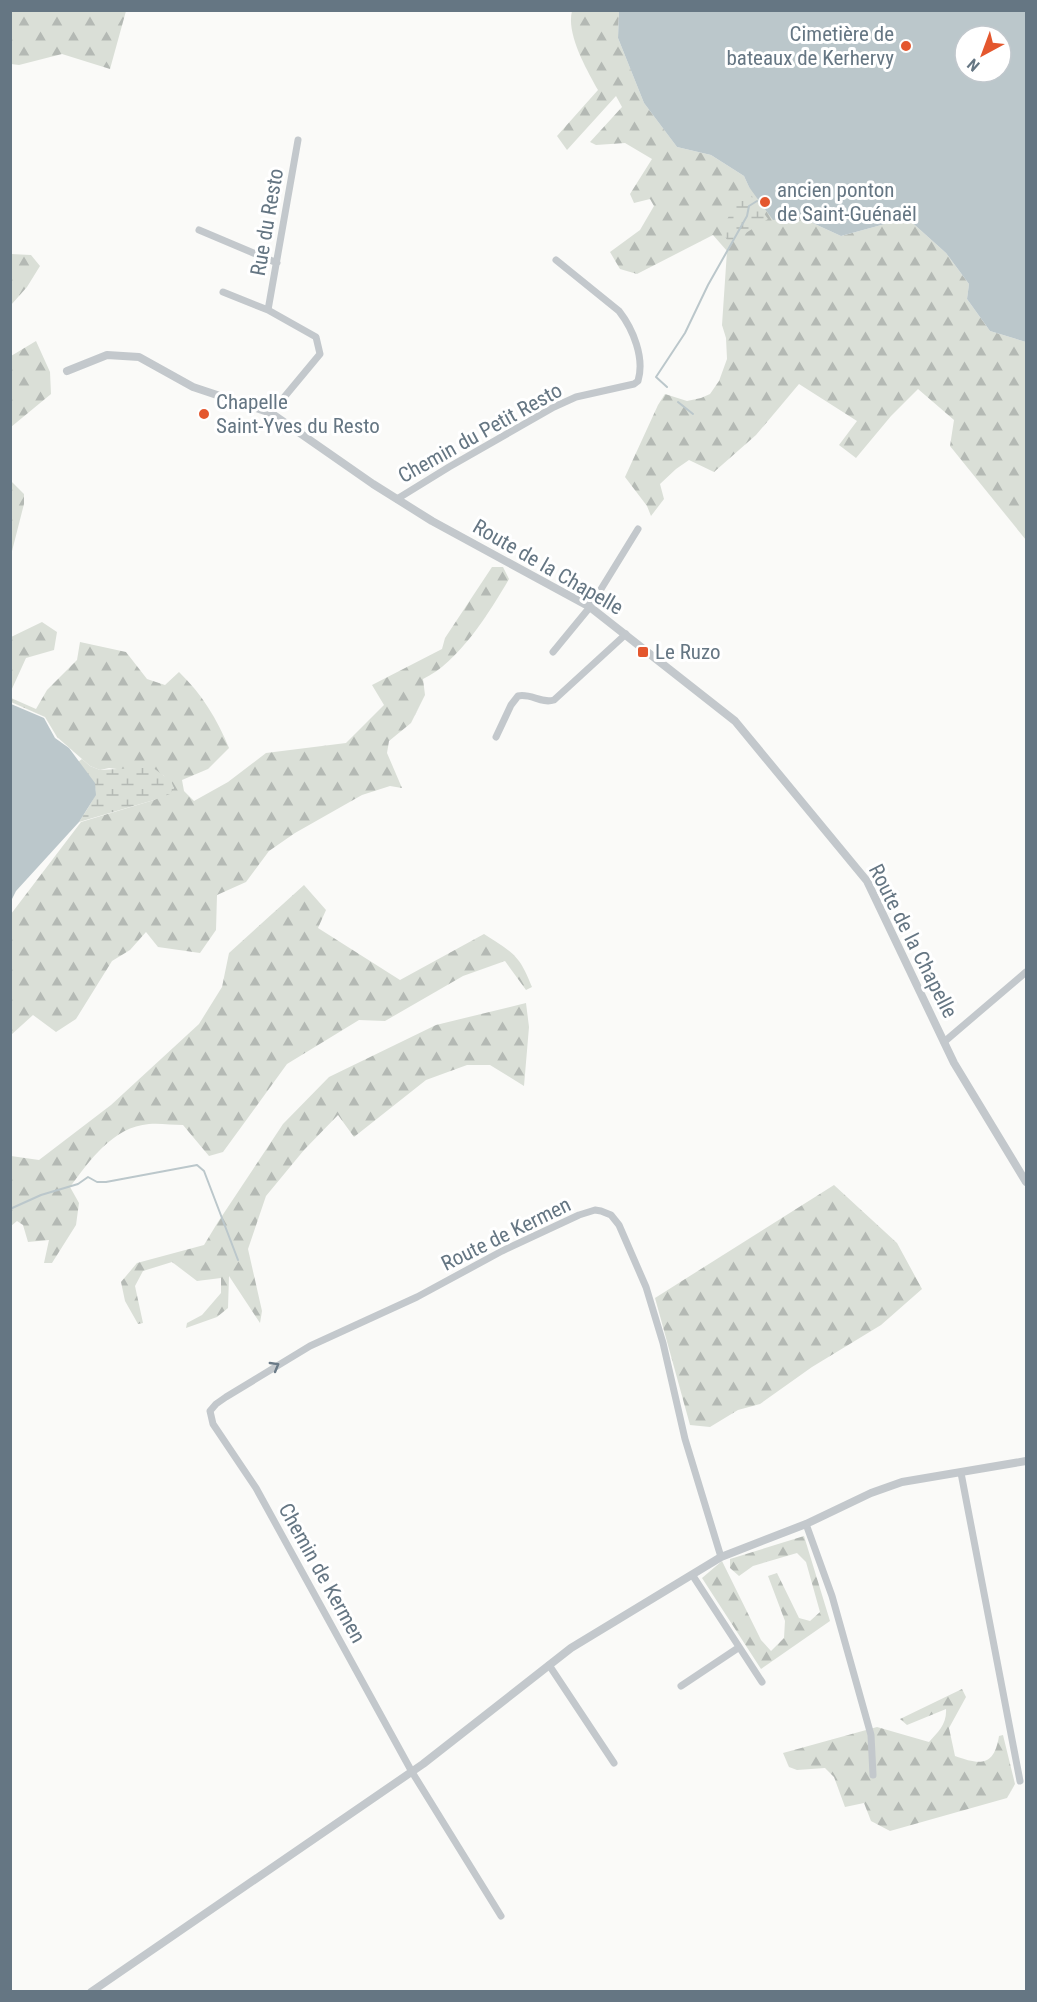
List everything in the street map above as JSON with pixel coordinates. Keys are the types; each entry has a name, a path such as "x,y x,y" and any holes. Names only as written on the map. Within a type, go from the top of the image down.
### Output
{"street":[{"name":"Rue du Resto","path":"268,310 298,140"},
{"path":"199,230 276,263"},
{"name":"Chemin du Petit Resto","path":"397,499 554,407 576,398 634,384 638,381 640,370 637,349 626,320 619,311 556,260"},
{"name":"Rue du Resto","path":"223,292 268,310 316,337 321,354 271,413"},
{"name":"Route de la Chapelle","path":"67,371 107,355 139,357 193,387 271,413 432,521 590,607 735,721 867,881 944,1042 981,1110 1026,1182"},
{"path":"553,652 590,607 638,529"},
{"path":"496,737 511,705 518,696 524,695 547,702 554,700 626,634"},
{"path":"944,1042 1026,972"},
{"name":"Route de Kermen","path":"225,1397 310,1346 417,1297 502,1251 579,1215 595,1210 611,1215 624,1234 646,1287 663,1343 685,1439 721,1557"},
{"name":"Chemin de Kermen","path":"225,1397 210,1411 213,1424 256,1488 412,1772"},
{"path":"91,1992 412,1772 571,1648 721,1557 806,1524 871,1493 902,1482 1026,1461"},
{"path":"961,1473 1020,1782"},
{"path":"806,1524 832,1596 871,1735 873,1775"},
{"path":"693,1576 762,1682"},
{"path":"681,1686 738,1648"},
{"path":"549,1665 614,1763"},
{"path":"412,1772 501,1916"}],"green space":[{"path":"10,11 126,11 110,69 62,54 19,65 11,64"},
{"path":"572,11 619,11 618,38 644,103 677,147 711,155 744,176 749,187 782,219 793,214 841,236 907,218 946,253 969,284 967,299 990,331 1026,342 1026,540 950,446 954,420 918,389 891,416 856,458 839,445 857,421 799,384 756,435 714,472 689,460 676,469 660,484 664,499 651,516 647,506 625,477 665,394 687,401 701,398 710,394 719,381 727,359 726,338 722,325 727,251 713,235 637,274 620,269 610,252 640,230 654,206 650,199 634,203 630,194 652,159 625,143 596,145 590,142 622,107 616,96 567,150 557,136 598,90 575,41 571,20"},
{"path":"749,192 768,219 730,243 720,231 738,201"},
{"path":"11,254 31,255 40,266 27,287 11,305"},
{"path":"36,341 50,372 51,394 11,427 11,356"},
{"path":"11,481 24,494 24,504 11,555"},
{"path":"492,567 503,567 509,579 483,621 461,649 449,661 423,679 425,695 411,723 389,741 387,753 402,788 390,786 362,795 295,833 269,851 246,882 217,895 216,930 200,953 158,947 146,932 130,950 112,961 76,1019 56,1032 33,1015 11,1035 11,914 81,822 154,800 174,788 163,775 109,768 100,770 90,766 57,737 45,717 11,702 11,698 36,709 47,690 77,660 80,642 126,652 147,679 165,685 179,672 208,707 229,748 208,769 182,780 184,791 194,801 228,782 266,753 346,743 384,705 372,685 442,649 445,638"},
{"path":"42,622 57,632 54,650 26,658 11,691 11,637"},
{"path":"82,759 90,766 100,770 152,767 171,781 174,788 170,794 154,800 79,822 91,803 95,791 92,780 78,762"},
{"path":"304,885 326,910 318,928 400,980 484,934 514,955 523,967 532,987 526,990 505,961 463,976 385,1021 359,1020 287,1064 223,1152 209,1156 183,1125 149,1124 124,1131 94,1156 70,1187 79,1203 76,1225 52,1263 44,1263 49,1240 28,1242 23,1225 17,1221 11,1226 11,1156 39,1160 111,1105 199,1024 222,987 229,953"},
{"path":"526,1003 529,1027 524,1086 490,1065 467,1065 426,1080 354,1137 338,1115 304,1150 266,1196 248,1249 262,1311 260,1323 229,1276 228,1308 217,1317 186,1328 187,1323 202,1315 221,1293 221,1278 197,1281 172,1262 143,1271 135,1286 143,1323 138,1324 125,1301 121,1282 137,1263 204,1245 283,1124 329,1077 436,1025"},
{"path":"834,1185 897,1243 922,1289 881,1325 812,1367 760,1404 738,1410 710,1427 690,1425 655,1298"},
{"path":"804,1536 830,1621 761,1669 702,1578 722,1561 761,1640 771,1651 784,1638 785,1621 768,1576 777,1573 799,1618 810,1621 820,1612 806,1562 797,1553 753,1566 739,1576 730,1568 730,1559"},
{"path":"962,1689 966,1697 949,1728 955,1756 972,1761 984,1761 994,1753 999,1736 1003,1735 1015,1784 1007,1798 890,1831 871,1821 864,1803 845,1807 834,1777 825,1768 797,1770 789,1767 783,1753 877,1727 929,1742 939,1731 946,1709 907,1725 900,1719"}],"shaded area":[{"path":"619,11 1026,11 1026,342 990,331 967,299 969,284 946,253 907,218 841,236 793,214 773,220 749,187 744,176 711,155 677,147 644,103 618,38"},
{"path":"11,704 44,718 55,738 69,748 95,783 96,795 79,822 16,891 11,901"}],"waterway":[{"path":"667,387 656,377 685,333 708,285 747,216 749,206 757,201"},
{"path":"678,402 693,414"},
{"path":"10,1209 41,1195 78,1184 88,1177 97,1182 106,1182 197,1165 204,1171 238,1260"}],"place":[{"name":"Cimetière de bateaux de Kerhervy","path":"906,46"},
{"name":"ancien ponton de Saint-Guénaël","path":"765,202"},
{"name":"Chapelle Saint-Yves du Resto","path":"204,414"},
{"name":"Le Ruzo","path":"643,652"}]}
